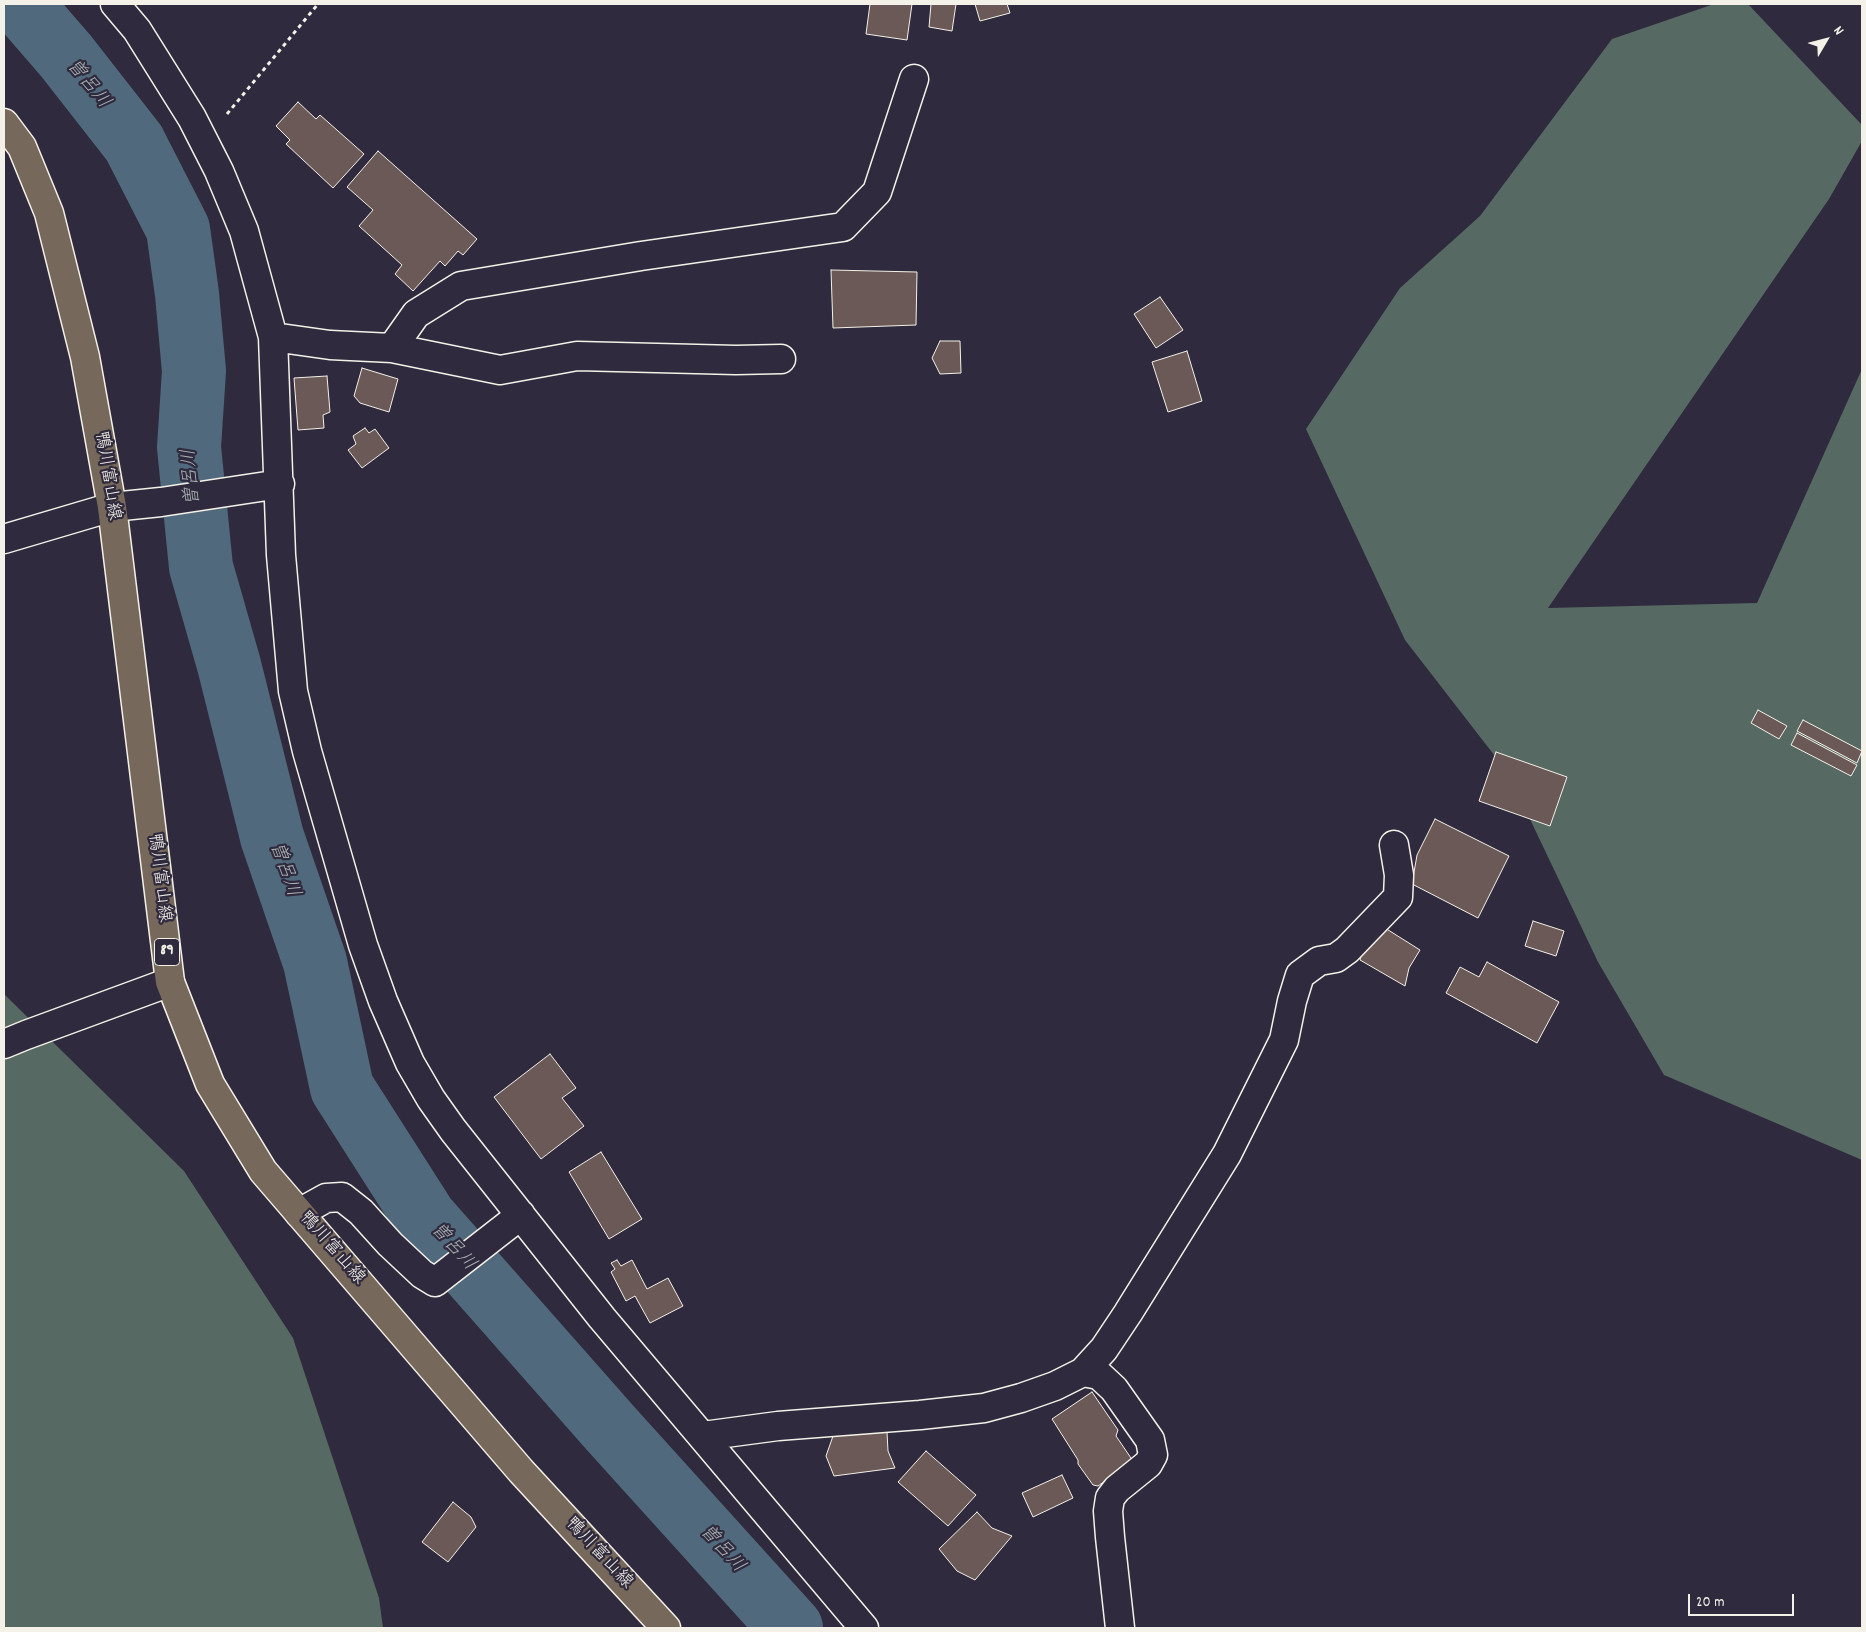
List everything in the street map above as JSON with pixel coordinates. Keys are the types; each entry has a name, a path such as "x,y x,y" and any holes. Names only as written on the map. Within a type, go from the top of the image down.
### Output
{"main road":[{"name":"鴨川富山線","path":"4,123 22,147 49,214 85,357 112,507 170,982 210,1084 262,1171 521,1471 666,1628"}],"street":[{"path":"115,4 137,30 192,118 244,231 273,337 270,485 282,555 293,691 307,751 363,945 383,1002 410,1063 436,1107 513,1221 602,1318 864,1628"},
{"path":"392,348 416,314 461,286 641,256 842,227 877,192 914,79"},
{"path":"273,337 330,345 392,348 500,370 576,356 736,360 781,359"},
{"path":"4,539 112,507 161,502 270,485"},
{"path":"703,1436 778,1426 984,1408 1055,1386 1083,1372 1104,1349 1227,1154 1284,1040 1292,1001 1300,975 1319,961 1336,958 1347,950 1398,897 1399,875 1394,845"},
{"path":"4,1044 170,982"},
{"path":"300,1213 326,1198 342,1197 361,1212 390,1244 422,1274 435,1282 513,1221"},
{"path":"1083,1372 1099,1374 1114,1389 1150,1440 1153,1455 1148,1464 1117,1489 1110,1498 1108,1510 1110,1537 1120,1628"}],"path":[{"path":"204,141 318,4"}],"green space":[{"path":"1714,4 1748,4 1862,125 1862,141 1829,199 1548,608 1757,603 1862,369 1862,1160 1664,1075 1598,962 1508,773 1405,640 1306,429 1400,288 1480,216 1612,39"},
{"path":"4,994 184,1171 293,1338 379,1598 383,1628 4,1628"}],"building":[{"path":"870,4 912,4 907,40 866,34"},
{"path":"931,4 956,4 952,31 929,27"},
{"path":"975,4 1007,4 1010,13 980,21"},
{"path":"298,102 316,119 320,115 364,154 333,188 286,144 290,140 276,126"},
{"path":"378,151 477,239 463,255 458,251 445,266 440,261 413,291 395,274 402,265 359,226 373,210 347,187"},
{"path":"831,270 917,272 916,325 833,328"},
{"path":"1160,297 1183,330 1156,348 1134,314"},
{"path":"940,341 960,341 961,373 940,374 932,358"},
{"path":"1187,351 1202,401 1168,412 1152,362"},
{"path":"362,368 398,379 389,412 360,403 354,396"},
{"path":"327,376 330,412 323,415 324,428 298,430 294,378"},
{"path":"365,428 369,433 375,429 389,448 362,468 348,450 356,444 353,436"},
{"path":"1758,710 1787,726 1779,739 1751,723"},
{"path":"1803,720 1862,751 1857,763 1797,731"},
{"path":"1797,733 1857,765 1851,776 1791,745"},
{"path":"1496,752 1567,777 1550,826 1479,801"},
{"path":"1435,819 1509,856 1478,918 1412,884 1417,855"},
{"path":"1533,921 1564,931 1556,956 1525,946"},
{"path":"1385,928 1420,950 1409,968 1405,986 1360,960 1365,940"},
{"path":"1487,962 1559,1002 1537,1043 1446,993 1460,967 1479,977"},
{"path":"550,1054 576,1088 562,1098 584,1126 541,1159 494,1097"},
{"path":"601,1152 642,1219 609,1239 569,1172"},
{"path":"617,1260 621,1266 632,1260 647,1289 668,1278 683,1306 650,1323 635,1296 626,1301 611,1272 615,1269 611,1263"},
{"path":"1092,1392 1118,1430 1116,1436 1133,1461 1098,1486 1093,1485 1078,1464 1078,1460 1052,1419"},
{"path":"887,1432 888,1451 895,1468 834,1476 826,1456 833,1436"},
{"path":"926,1451 976,1495 948,1526 898,1482"},
{"path":"1062,1475 1073,1498 1033,1517 1022,1493"},
{"path":"453,1502 471,1517 476,1527 448,1562 422,1542"},
{"path":"977,1512 992,1528 1012,1536 975,1580 957,1571 939,1549"}],"waterway":[{"name":"曽呂川","path":"21,4 66,56 134,143 178,229 187,294 194,371 189,447 201,567 229,665 272,837 315,962 342,1088 425,1218 612,1430 791,1628"}]}
